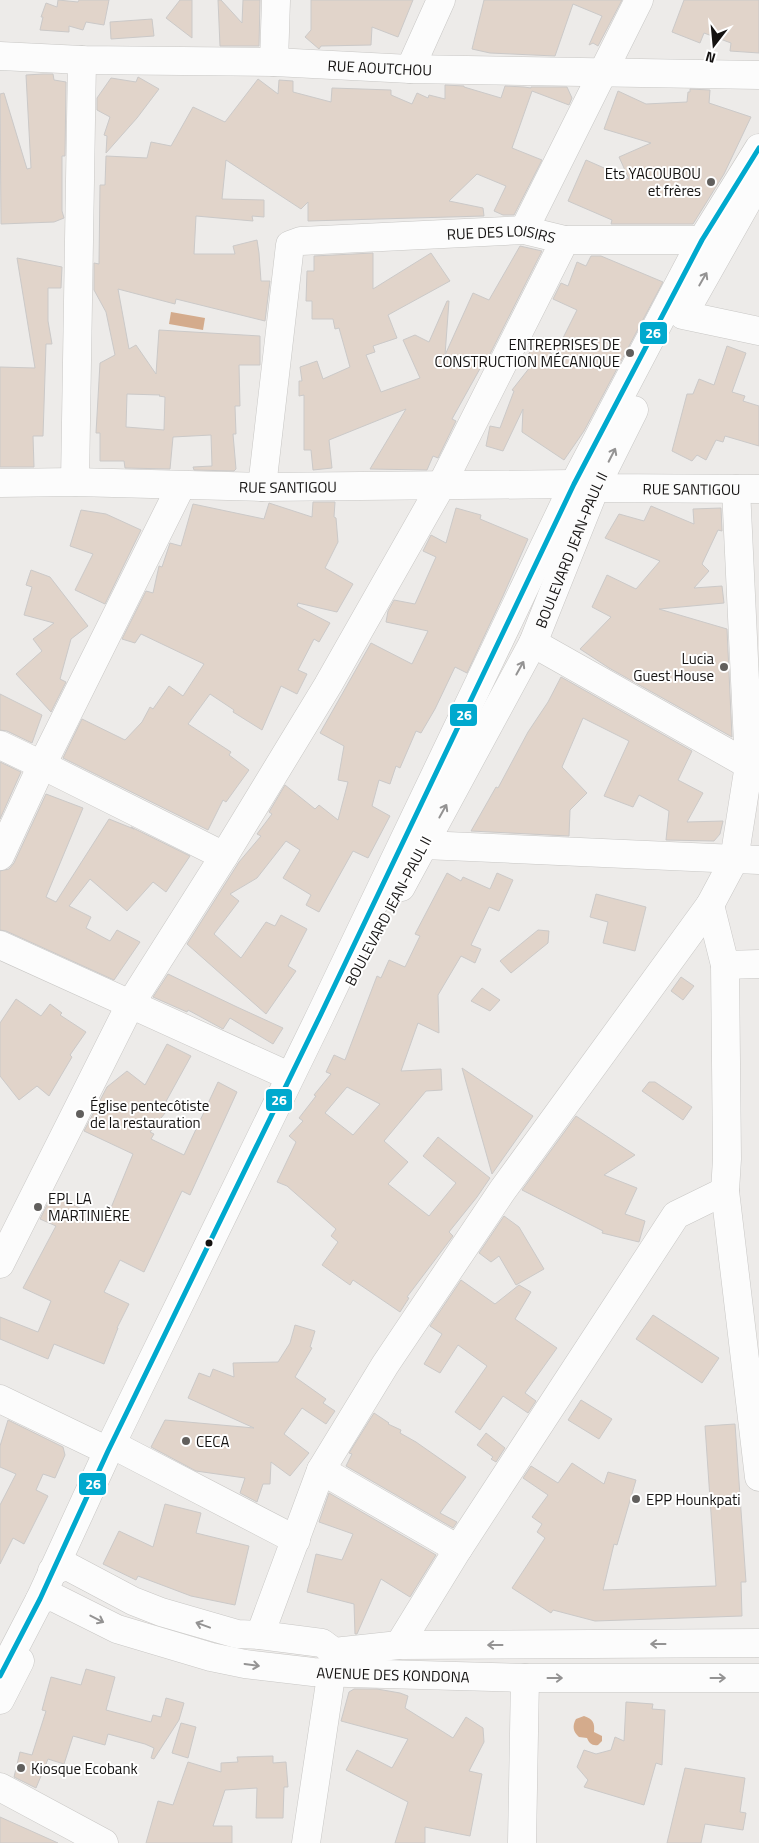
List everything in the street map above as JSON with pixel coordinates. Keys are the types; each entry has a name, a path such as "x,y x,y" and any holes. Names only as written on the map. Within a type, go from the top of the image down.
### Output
{"street":[{"path":"274,62 276,0"},
{"path":"410,69 441,0"},
{"path":"524,230 639,0"},
{"name":"RUE AOUTCHOU","path":"0,56 82,60 274,62 410,69 759,75"},
{"path":"75,482 82,60"},
{"name":"BOULEVARD JEAN-PAUL II","path":"0,1700 114,1450 289,1076 585,486 702,240 759,148"},
{"name":"BOULEVARD JEAN-PAUL II","path":"114,1450 370,944 533,644 585,486 759,182"},
{"name":"RUE DES LOISIRS","path":"262,487 290,245 301,241 524,230 565,240 702,240"},
{"path":"0,1264 130,1003 224,856 328,685 442,484 565,240"},
{"path":"683,315 759,331"},
{"name":"RUE SANTIGOU","path":"0,483 75,482 262,487 442,484 747,489"},
{"path":"0,856 42,765 182,486"},
{"path":"260,1635 321,1470 385,1365 502,1191 710,905 747,860 749,765 747,489"},
{"path":"533,644 749,765"},
{"path":"0,745 224,856"},
{"path":"424,845 747,860"},
{"path":"710,905 725,965 727,1159 725,1190 758,1460"},
{"path":"0,945 289,1076"},
{"path":"725,965 759,964"},
{"path":"399,1645 458,1549 676,1215 725,1190"},
{"path":"0,1400 114,1450 296,1540"},
{"path":"321,1470 458,1549"},
{"name":"BOULEVARD JEAN-PAUL II","path":"0,1676 53,1584"},
{"name":"AVENUE DES KONDONA","path":"53,1584 133,1601 161,1612 237,1634 322,1643 333,1662"},
{"name":"AVENUE DES KONDONA","path":"53,1584 117,1629 211,1658 270,1668 333,1662 399,1645 759,1643"},
{"path":"306,1843 333,1662"},
{"name":"AVENUE DES KONDONA","path":"333,1662 525,1678 759,1678"},
{"path":"522,1843 525,1678"},
{"path":"0,1787 104,1843"}],"shaded area":[{"path":"171,312 205,318 203,330 169,324"},
{"path":"584,1716 593,1722 594,1732 602,1736 602,1741 598,1745 591,1744 587,1738 579,1737 574,1731 576,1719"}],"building":[{"path":"58,0 78,2 79,0 109,0 104,25 86,22 83,30 69,26 69,32 40,30 43,17 41,17 46,3 57,7"},
{"path":"180,0 192,0 192,38 166,18"},
{"path":"218,0 221,0 242,23 243,0 260,0 259,46 220,46"},
{"path":"311,0 413,0 398,37 372,27 371,45 321,46 319,49 305,37 311,30"},
{"path":"484,0 622,0 598,46 593,43 589,45 602,16 573,4 555,56 490,53 472,49"},
{"path":"684,0 759,0 759,53 730,51 731,43 704,33 700,43 672,32"},
{"path":"152,19 154,36 111,39 110,22"},
{"path":"53,74 54,80 66,82 65,156 62,156 62,211 64,218 54,222 1,224 0,94 4,93 27,169 31,168 26,75"},
{"path":"138,77 159,89 137,118 106,153 107,136 104,135 110,117 97,110 97,98 111,78 136,82"},
{"path":"258,79 278,94 279,80 293,81 293,92 331,102 332,88 391,90 391,95 412,104 417,93 428,98 429,95 445,99 445,85 464,86 501,98 505,86 531,88 567,87 572,98 569,105 532,91 512,148 542,160 514,215 503,215 494,211 506,186 477,174 449,201 483,208 484,216 308,221 308,202 301,209 226,160 222,199 264,200 264,217 252,216 253,221 196,216 194,254 235,254 233,246 257,240 261,281 270,281 265,321 176,299 175,304 118,289 129,349 136,345 156,374 159,330 260,336 260,365 239,365 240,406 235,406 236,434 233,434 236,469 234,471 194,470 193,467 212,466 211,435 173,437 170,469 125,468 124,461 100,461 100,433 96,433 100,363 115,355 106,312 94,290 94,263 99,264 100,185 105,185 106,156 147,158 151,142 171,146 193,107 225,122","holes":["127,394 160,395 165,397 164,430 126,427"]},
{"path":"690,89 710,90 709,103 751,117 724,174 693,224 611,224 612,220 568,201 586,160 629,179 619,157 651,143 604,129 618,91 646,104 687,102"},
{"path":"520,246 542,251 484,366 482,365 452,419 456,421 438,458 433,456 427,470 370,469 406,409 329,440 332,468 313,470 311,450 304,450 304,395 299,396 299,381 302,381 300,367 317,361 323,379 350,367 339,328 335,329 333,319 312,319 312,301 306,301 307,271 314,271 314,256 373,253 373,289 431,253 450,281 388,315 397,338 373,346 375,352 366,355 381,392 420,378 403,340 415,335 429,342 447,301 449,301 445,355 473,293 489,300"},
{"path":"591,256 601,256 663,282 584,431 564,460 522,432 523,409 503,451 486,446 490,426 500,428 514,391 512,390 534,362 526,358 535,344 543,349 545,348 554,356 577,310 553,299 561,283 568,286 577,262 586,266"},
{"path":"17,258 62,267 61,288 48,288 48,321 52,344 46,344 43,436 33,436 34,467 0,467 0,367 35,368"},
{"path":"727,346 746,353 732,392 745,396 743,401 759,406 759,446 725,436 723,442 716,440 706,460 697,455 692,461 672,451 687,394 693,394 699,379 714,385"},
{"path":"313,502 335,502 334,517 336,518 338,542 325,568 353,584 337,612 298,603 297,606 330,623 319,642 314,639 298,670 307,674 297,694 281,686 262,730 233,712 234,710 210,694 188,724 231,752 229,755 249,770 226,802 223,800 208,830 63,758 82,719 125,740 142,722 150,707 153,709 169,686 183,696 204,664 141,634 135,643 122,639 146,591 153,593 159,566 162,567 170,543 181,546 193,504 264,519 269,503 312,517"},
{"path":"651,506 694,524 693,509 721,508 722,531 718,530 702,564 709,571 694,588 722,586 724,603 659,609 727,629 732,737 609,668 580,649 611,617 592,607 607,575 636,589 660,561 605,538 619,514 644,521"},
{"path":"456,508 481,515 480,519 528,539 467,673 455,667 421,733 416,731 400,768 396,766 390,784 379,780 372,806 390,816 368,858 353,851 319,912 306,905 311,895 283,878 300,850 286,841 257,878 230,894 239,901 214,934 241,958 266,922 275,926 281,915 307,929 288,966 296,971 266,1014 187,944 239,862 261,836 257,834 272,814 269,812 285,785 315,809 319,805 338,820 348,782 338,780 344,746 320,733 371,643 412,664 428,631 386,622 388,611 394,600 415,604 436,557 423,551 431,535 446,543"},
{"path":"81,510 106,514 141,530 105,604 75,590 93,554 70,546"},
{"path":"31,570 50,577 88,626 71,639 60,679 66,682 51,712 16,674 42,651 33,639 54,623 24,615 32,587 26,585"},
{"path":"561,677 692,751 678,780 703,793 687,822 723,821 720,834 714,841 666,840 669,811 639,795 633,807 604,796 629,741 583,718 562,767 587,793 570,810 569,836 471,831 496,787 498,788 528,732 548,702"},
{"path":"0,694 42,715 32,743 7,731 0,730"},
{"path":"0,762 21,772 0,819"},
{"path":"46,794 83,808 46,897 56,902 109,819 134,829 131,827 190,856 166,892 153,882 127,911 90,879 69,906 91,917 86,928 110,941 117,930 140,942 114,980 0,930 0,871 9,869 14,863"},
{"path":"447,873 461,881 463,877 490,889 497,873 513,880 499,911 489,907 471,945 481,949 475,963 461,956 438,995 439,1033 418,1023 401,1071 441,1069 442,1090 426,1091 384,1141 408,1162 388,1184 429,1216 456,1183 423,1156 438,1137 490,1178 449,1232 453,1236 407,1297 409,1298 400,1312 353,1280 350,1285 322,1265 338,1242 331,1236 336,1229 287,1186 277,1182 296,1142 289,1136 303,1121 299,1118 331,1074 326,1072 334,1055 345,1060 377,976 381,978 389,960 405,967 420,936 415,934","holes":["347,1087 380,1104 353,1135 325,1113"]},
{"path":"596,894 646,907 635,951 603,943 608,922 590,917"},
{"path":"538,930 549,931 548,943 511,973 500,961"},
{"path":"168,974 283,1028 273,1044 230,1018 223,1029 188,1010 187,1012 153,997"},
{"path":"681,977 694,986 683,1000 671,991"},
{"path":"482,988 500,1000 490,1011 471,1001"},
{"path":"16,999 41,1016 50,1004 62,1013 60,1015 86,1032 70,1055 72,1057 49,1096 37,1086 19,1100 0,1076 0,1023"},
{"path":"167,1044 191,1056 164,1105 169,1108 150,1132 154,1134 151,1139 184,1155 218,1082 237,1092 190,1195 182,1191 144,1272 120,1260 104,1292 129,1304 117,1328 104,1364 54,1344 48,1359 0,1339 0,1317 38,1332 51,1301 23,1288 56,1226 40,1219 52,1195 106,1220 133,1154 84,1131 107,1087 127,1071 145,1085"},
{"path":"462,1068 533,1116 492,1174"},
{"path":"649,1082 655,1082 692,1107 683,1120 642,1091"},
{"path":"576,1116 635,1155 604,1175 637,1188 625,1214 645,1221 639,1242 602,1233 603,1231 522,1190"},
{"path":"504,1216 519,1227 544,1269 516,1285 499,1256 491,1262 479,1253"},
{"path":"461,1280 495,1304 519,1285 531,1292 515,1319 557,1348 525,1393 536,1401 528,1413 503,1396 480,1430 455,1412 487,1366 458,1345 440,1373 424,1364 442,1334 430,1326"},
{"path":"653,1315 719,1358 702,1383 636,1339"},
{"path":"295,1325 315,1331 310,1347 312,1348 295,1377 326,1399 323,1403 335,1411 326,1424 302,1408 284,1434 309,1453 290,1476 271,1462 270,1484 263,1484 257,1502 240,1493 245,1478 196,1471 151,1447 165,1420 254,1428 188,1398 199,1373 210,1377 213,1369 234,1377 233,1363 278,1362 290,1343"},
{"path":"581,1400 612,1419 599,1439 568,1420"},
{"path":"374,1413 388,1424 401,1430 400,1433 466,1477 440,1513 457,1522 453,1528 346,1466 352,1454 349,1453"},
{"path":"8,1420 63,1447 65,1455 55,1478 43,1474 36,1490 48,1496 24,1544 13,1538 0,1564 0,1505 16,1474 0,1467 0,1446"},
{"path":"735,1424 746,1582 741,1582 742,1616 595,1621 553,1610 551,1613 512,1588 545,1538 537,1532 542,1524 532,1517 548,1495 523,1478 531,1466 558,1483 572,1463 604,1484 608,1472 636,1480 617,1545 614,1544 603,1590 716,1586 705,1426"},
{"path":"486,1433 505,1448 496,1462 491,1459 493,1457 477,1445"},
{"path":"329,1493 436,1555 410,1597 381,1579 357,1634 355,1634 354,1604 307,1592 316,1554 342,1560 353,1534 319,1522"},
{"path":"165,1504 201,1513 196,1533 249,1546 235,1605 191,1596 138,1576 136,1580 103,1564 119,1531 153,1547"},
{"path":"86,1669 115,1677 106,1710 151,1722 153,1715 161,1717 166,1698 184,1703 179,1720 154,1759 151,1758 154,1748 145,1744 108,1734 105,1745 73,1736 64,1764 48,1759 36,1788 14,1777 20,1752 32,1755 46,1711 42,1710 51,1677 81,1685"},
{"path":"354,1689 377,1689 408,1696 405,1708 453,1738 466,1717 483,1728 484,1742 469,1771 482,1774 470,1836 425,1827 425,1843 395,1843 408,1802 346,1770 357,1750 392,1768 408,1739 341,1721 349,1692"},
{"path":"626,1702 653,1704 652,1709 665,1710 662,1765 656,1763 644,1805 584,1787 588,1780 577,1767 584,1750 596,1754 611,1750 615,1737 624,1741"},
{"path":"181,1723 196,1727 188,1758 172,1753"},
{"path":"273,1756 273,1763 286,1762 288,1787 284,1787 283,1818 256,1818 257,1788 225,1790 213,1826 232,1826 232,1843 146,1843 158,1801 173,1805 188,1762 221,1772 221,1763 238,1762 237,1757"},
{"path":"685,1768 745,1778 740,1812 746,1813 743,1830 705,1824 701,1843 667,1843"},
{"path":"0,1817 58,1843 0,1843"}],"transit line":[{"name":"26","path":"0,1676 40,1599 108,1451 320,1016 574,484 702,240 759,148"}],"place":[{"name":"Ets YACOUBOU et frères","path":"711,182"},
{"name":"ENTREPRISES DE CONSTRUCTION MÉCANIQUE","path":"630,353"},
{"name":"Lucia Guest House","path":"724,667"},
{"name":"Église pentecôtiste de la restauration","path":"80,1114"},
{"name":"EPL LA MARTINIÈRE","path":"38,1207"},
{"name":"CECA","path":"186,1441"},
{"name":"EPP Hounkpati","path":"636,1499"},
{"name":"Kiosque Ecobank","path":"21,1768"}]}
